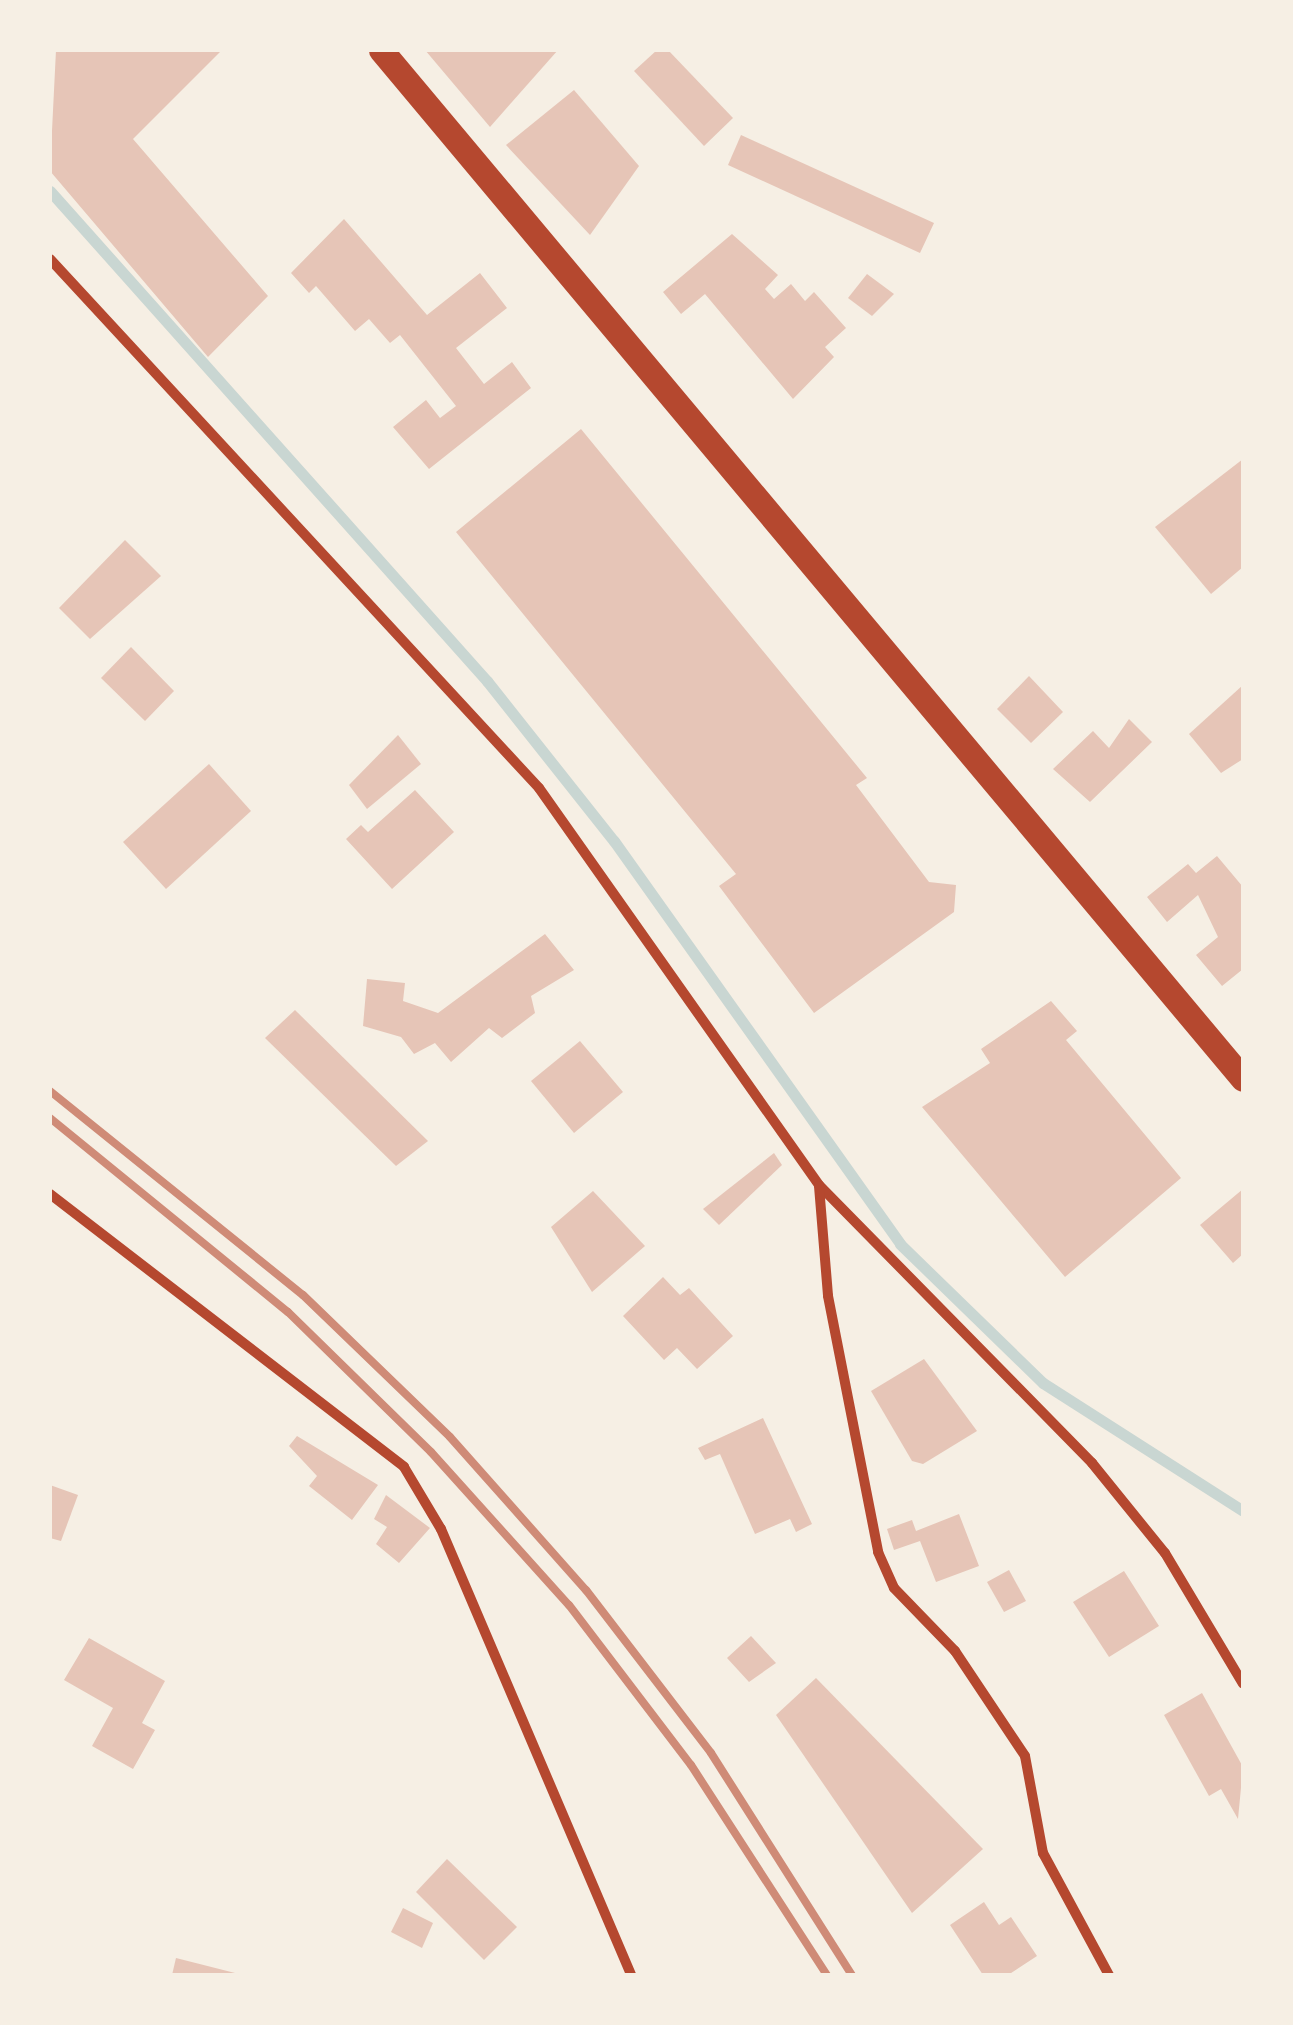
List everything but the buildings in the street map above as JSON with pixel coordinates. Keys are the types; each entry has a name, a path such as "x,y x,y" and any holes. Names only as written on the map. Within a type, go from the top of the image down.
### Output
{"main road":[{"path":"380,50 1243,1079"}],"street":[{"path":"50,259 538,788 818,1186 1092,1463 1165,1553 1243,1684"},
{"path":"818,1186 828,1296 878,1552 894,1588 954,1651 1025,1756 1042,1853 1109,1975"},
{"path":"50,1194 404,1468 449,1547 631,1975"}],"waterway":[{"path":"50,191 487,681 614,841 900,1244 1043,1383 1243,1511"}],"railway":[{"path":"50,1091 303,1295 450,1437 586,1590 711,1753 852,1975"},
{"path":"50,1118 288,1312 431,1452 569,1605 691,1765 827,1975"}]}
